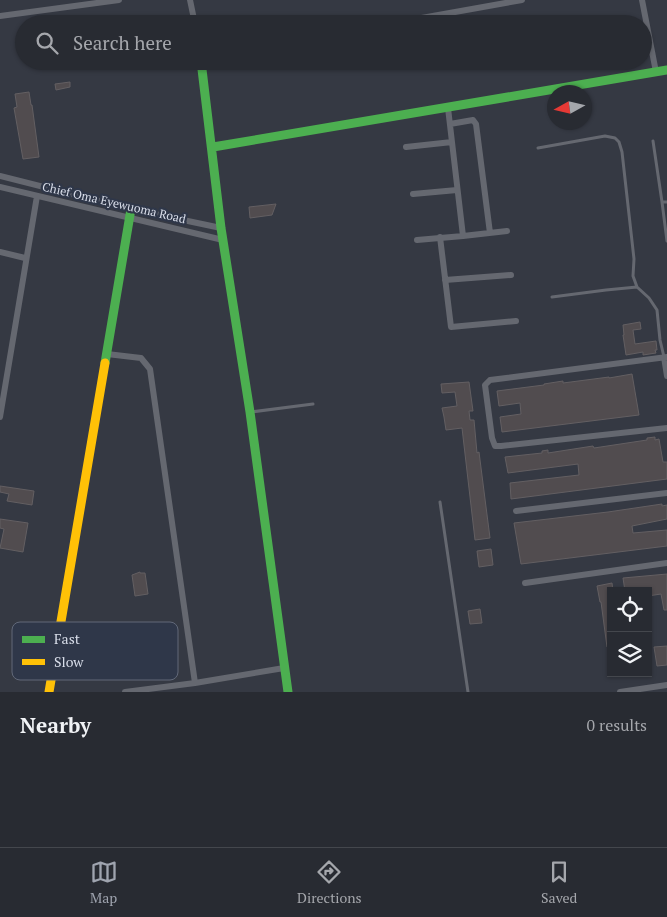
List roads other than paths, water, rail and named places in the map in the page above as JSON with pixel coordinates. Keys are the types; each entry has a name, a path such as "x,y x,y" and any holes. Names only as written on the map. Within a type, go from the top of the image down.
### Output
{"street":[{"path":"0,16 119,0"},
{"path":"190,0 193,15"},
{"path":"438,15 522,0"},
{"path":"642,0 645,15"},
{"path":"652,51 656,72"},
{"path":"202,70 213,147 221,228 250,412 288,692"},
{"path":"213,147 667,70"},
{"path":"448,108 463,236"},
{"path":"450,124 473,120 476,124 490,233"},
{"path":"406,147 452,142"},
{"name":"Chief Oma Eyewuoma Road","path":"0,176 224,240"},
{"name":"Chief Oma Eyewuoma Road","path":"0,187 130,214 221,228"},
{"path":"413,194 457,190"},
{"path":"0,417 25,258 37,196"},
{"path":"61,622 130,214"},
{"path":"418,240 506,231"},
{"path":"440,237 451,327 516,321"},
{"path":"0,252 25,258"},
{"path":"445,280 511,275"},
{"path":"107,354 141,358 150,368 195,683"},
{"path":"667,376 666,357 490,380 484,385 492,438 495,446 667,428"},
{"path":"516,511 667,493"},
{"path":"524,583 667,563"},
{"path":"125,692 195,683 284,668"},
{"path":"620,692 667,685"}],"lane":[{"path":"538,148 605,136 615,138 618,142 622,152 634,259 633,276 637,287 649,298 657,310 660,340 666,357"},
{"path":"653,141 667,242"},
{"path":"662,202 667,202"},
{"path":"552,297 637,287"},
{"path":"250,412 313,404"},
{"path":"440,502 468,692"}]}
